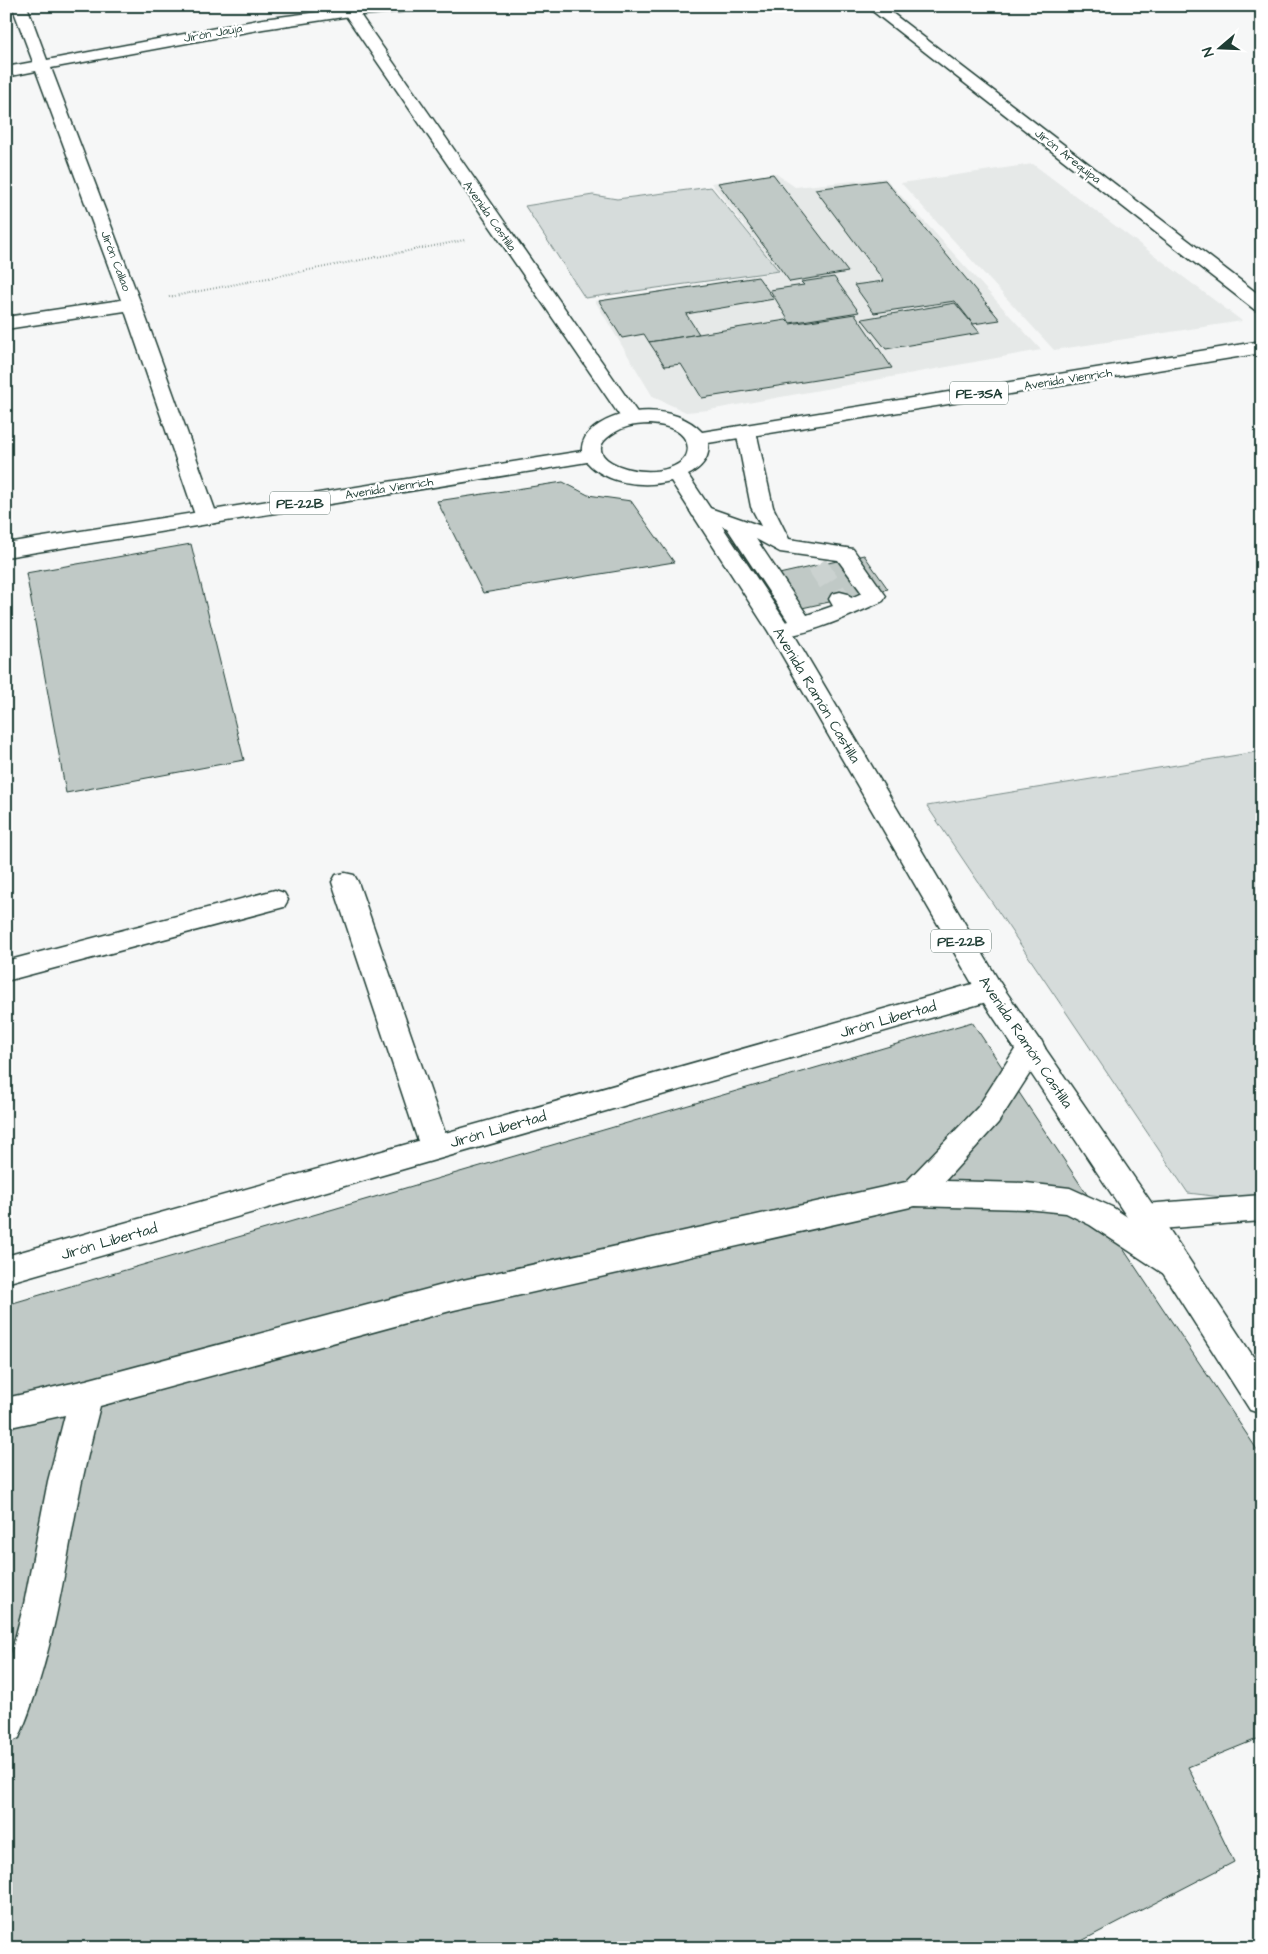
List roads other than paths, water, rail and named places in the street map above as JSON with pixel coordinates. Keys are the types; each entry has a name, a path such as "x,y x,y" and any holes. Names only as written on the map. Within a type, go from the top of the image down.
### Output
{"main road":[{"name":"Jirón Callao","path":"19,6 132,304 207,518"},
{"name":"Jirón Jauja","path":"6,72 348,9 422,6"},
{"name":"Jirón Arequipa","path":"873,6 1262,306"},
{"name":"Avenida Castilla","path":"348,9 631,418"},
{"path":"6,323 132,304"},
{"name":"Avenida Vienrich","path":"696,439 1262,347"},
{"path":"631,418 655,418 678,424 689,431 696,439 699,449 696,458 688,467 676,473 660,477 643,478 626,476 611,471 600,464 594,455 592,445 596,436 604,428 631,418"},
{"path":"746,431 762,507 781,544"},
{"name":"Avenida Vienrich","path":"6,550 594,455"},
{"name":"Avenida Ramón Castilla","path":"676,473 701,511 791,628 990,990 1144,1217 1262,1399"},
{"path":"701,511 781,544 817,564"},
{"path":"735,524 791,628 843,604 875,596 845,554 781,544"},
{"path":"345,882 435,1147"},
{"path":"6,971 274,900"},
{"name":"Jirón Libertad","path":"6,1270 990,990"},
{"path":"915,1194 988,1115 1031,1048"},
{"path":"6,1413 86,1395 454,1296 915,1194 1026,1196 1070,1201 1101,1216 1175,1265"},
{"path":"1144,1217 1262,1208"},
{"path":"6,1725 19,1695 47,1581 65,1481 86,1395"}],"tunnel":[{"path":"817,565 840,599"}]}
